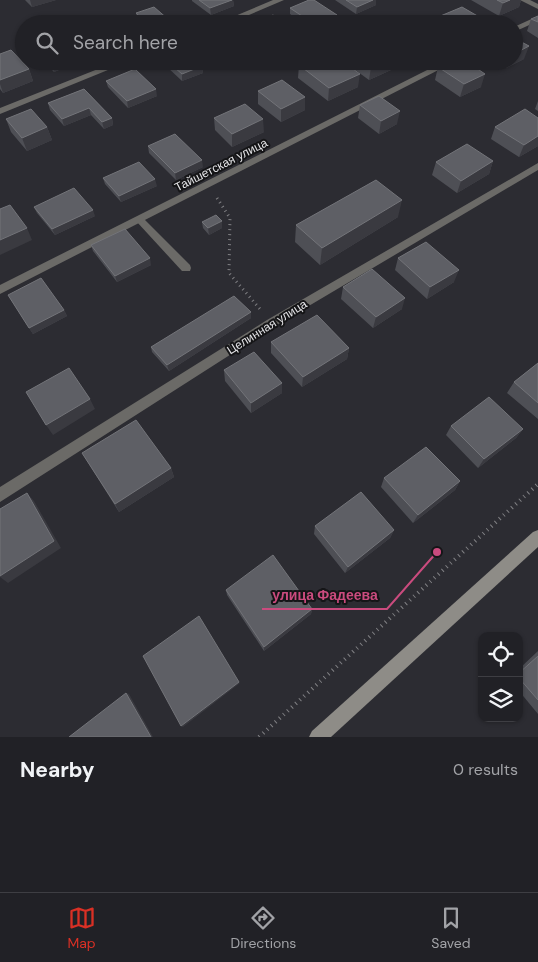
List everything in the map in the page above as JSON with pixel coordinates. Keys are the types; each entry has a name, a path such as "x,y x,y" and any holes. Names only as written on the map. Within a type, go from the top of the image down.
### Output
{"street":[{"path":"242,15 280,0"},
{"path":"524,0 538,7"},
{"path":"523,26 538,18"},
{"path":"0,111 103,70"},
{"name":"Тайшетская улица","path":"0,290 434,70"},
{"name":"Целинная улица","path":"0,495 272,323 538,166"},
{"path":"318,737 538,537"}],"lane":[{"path":"140,220 186,268"}],"path":[{"path":"206,187 217,198 230,218 229,273 272,323"},
{"path":"259,737 538,484"}],"building":[{"path":"199,0 232,0 210,8"},
{"path":"309,0 314,0 337,15 300,15 290,8"},
{"path":"346,0 373,0 357,7"},
{"path":"497,0 510,0 503,3"},
{"path":"154,7 163,15 138,15 136,13"},
{"path":"462,7 476,15 443,15"},
{"path":"538,16 538,22 531,19"},
{"path":"523,43 529,46 523,49"},
{"path":"11,50 15,54 15,70 26,70 0,80 0,54"},
{"path":"136,70 156,89 127,101 106,81"},
{"path":"177,70 192,70 182,74"},
{"path":"306,70 354,70 360,74 329,88"},
{"path":"443,70 479,70 485,74 464,84"},
{"path":"282,80 305,97 281,109 258,91"},
{"path":"84,89 112,118 102,122 89,108 62,119 48,103"},
{"path":"379,96 400,111 381,121 360,105"},
{"path":"245,104 263,119 232,134 214,118"},
{"path":"31,109 47,127 22,138 6,119"},
{"path":"525,109 538,118 538,136 524,145 495,127"},
{"path":"175,134 202,160 175,173 148,146"},
{"path":"467,144 493,161 461,181 436,162"},
{"path":"139,162 155,179 119,196 103,178"},
{"path":"376,180 402,200 322,248 296,225"},
{"path":"74,188 93,210 52,229 34,207"},
{"path":"10,205 27,228 0,240 0,209"},
{"path":"216,215 222,221 208,228 202,222"},
{"path":"125,229 150,258 115,276 91,245"},
{"path":"426,242 459,270 430,287 398,258"},
{"path":"372,269 405,298 376,317 343,287"},
{"path":"41,278 64,310 29,328 8,295"},
{"path":"234,296 251,312 167,365 151,347"},
{"path":"317,315 349,348 303,377 271,342"},
{"path":"254,352 282,383 251,403 224,370"},
{"path":"538,363 538,403 514,382"},
{"path":"69,368 90,399 46,425 26,392"},
{"path":"489,397 523,429 484,459 451,426"},
{"path":"136,420 171,468 115,504 82,453"},
{"path":"426,447 460,481 418,515 384,478"},
{"path":"361,492 394,530 348,567 315,526"},
{"path":"27,493 54,541 0,576 0,509"},
{"path":"273,555 312,609 264,647 226,590"},
{"path":"199,616 239,682 181,726 143,656"},
{"path":"538,656 538,700 523,683 523,669"},
{"path":"126,693 151,737 69,737"}],"place":[{"name":"улица Фадеева","path":"437,552"}]}
